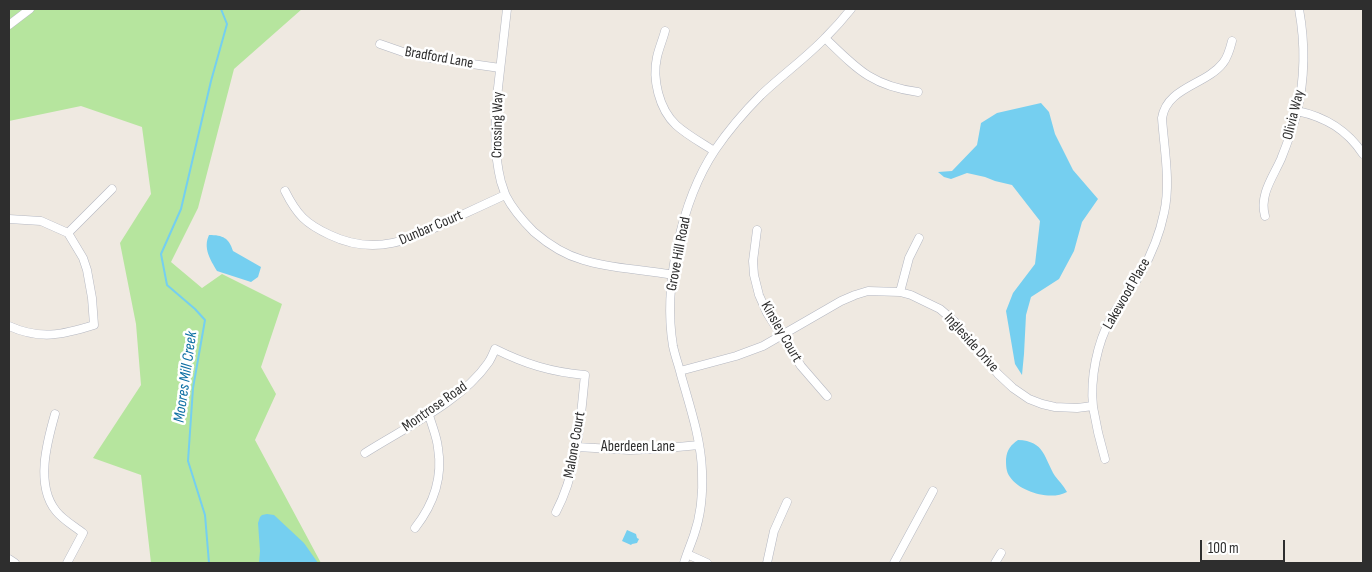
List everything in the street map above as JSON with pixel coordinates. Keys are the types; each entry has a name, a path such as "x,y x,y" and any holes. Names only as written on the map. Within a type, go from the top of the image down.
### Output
{"street":[{"path":"9,25 30,9"},
{"name":"Crossing Way","path":"507,9 494,142 505,195 525,223 540,238 570,255 602,265 673,274"},
{"name":"Grove Hill Road","path":"684,563 695,534 702,491 702,470 699,445 674,348 671,328 670,300 679,238 699,180 714,151 743,114 761,95 825,38 850,9"},
{"name":"Olivia Way","path":"1264,216 1262,208 1264,195 1287,143 1297,111 1304,56 1299,9"},
{"path":"665,31 657,57 656,78 660,98 665,110 677,126 714,151"},
{"path":"825,38 852,64 873,79 885,85 918,92"},
{"name":"Lakewood Place","path":"1104,459 1093,406 1094,372 1102,338 1111,318 1141,274 1152,250 1165,212 1167,186 1163,111 1170,100 1220,67 1228,56 1232,41"},
{"name":"Bradford Lane","path":"380,44 403,52 430,58 500,68"},
{"path":"1297,111 1315,115 1335,125 1356,144 1363,154"},
{"path":"68,233 112,189"},
{"name":"Dunbar Court","path":"285,191 297,212 319,230 352,243 372,245 392,244 418,236 505,195"},
{"path":"9,219 42,221 68,233 87,270 94,325 57,335 30,333 9,326"},
{"name":"Kinsley Court","path":"757,230 753,254 754,275 759,295 781,336 806,373 827,396"},
{"path":"900,292 909,258 918,238"},
{"name":"Ingleside Drive","path":"680,371 736,356 763,346 854,295 868,292 900,292 911,295 940,309 955,322 1008,384 1029,399 1055,407 1077,408 1093,406"},
{"name":"Malone Court","path":"495,349 517,360 545,369 585,375 577,447 572,471 556,512"},
{"name":"Montrose Road","path":"365,453 429,415 462,391 489,362 495,349"},
{"path":"55,414 47,440 44,476 45,489 49,501 56,511 83,533 67,563"},
{"path":"415,528 430,504 439,471 439,451 429,415"},
{"name":"Aberdeen Lane","path":"577,447 639,450 699,445"},
{"path":"894,563 933,491"},
{"path":"767,563 774,531 787,502"},
{"path":"995,563 1001,553"},
{"path":"687,554 707,563"},
{"name":"Grove Hill Road","path":"679,563 687,554"},
{"path":"9,558 15,563"}],"green space":[{"path":"9,9 302,9 234,69 198,208 171,262 202,288 222,274 282,304 261,367 276,394 255,440 321,563 151,563 141,475 93,458 141,385 136,324 120,243 151,194 142,127 81,106 9,121"}],"water":[{"path":"1041,103 1049,112 1055,134 1073,170 1098,199 1082,222 1074,251 1059,279 1031,297 1026,315 1022,375 1015,364 1006,311 1013,293 1035,264 1040,221 1012,185 967,173 951,179 944,177 938,172 952,171 977,145 981,123 997,113"},
{"path":"209,235 225,238 230,243 233,251 261,267 258,277 251,282 217,271 207,249"},
{"path":"1018,440 1027,441 1039,447 1055,476 1067,492 1053,496 1036,494 1021,487 1010,477 1006,466 1007,453"},
{"path":"262,515 274,515 304,543 318,563 259,563 258,523"},
{"path":"627,530 636,534 639,539 637,543 631,545 622,541"}],"waterway":[{"name":"Moores Mill Creek","path":"209,563 205,515 188,461 193,388 205,320 167,285 161,254 181,209 211,81 227,24 221,9"}]}
